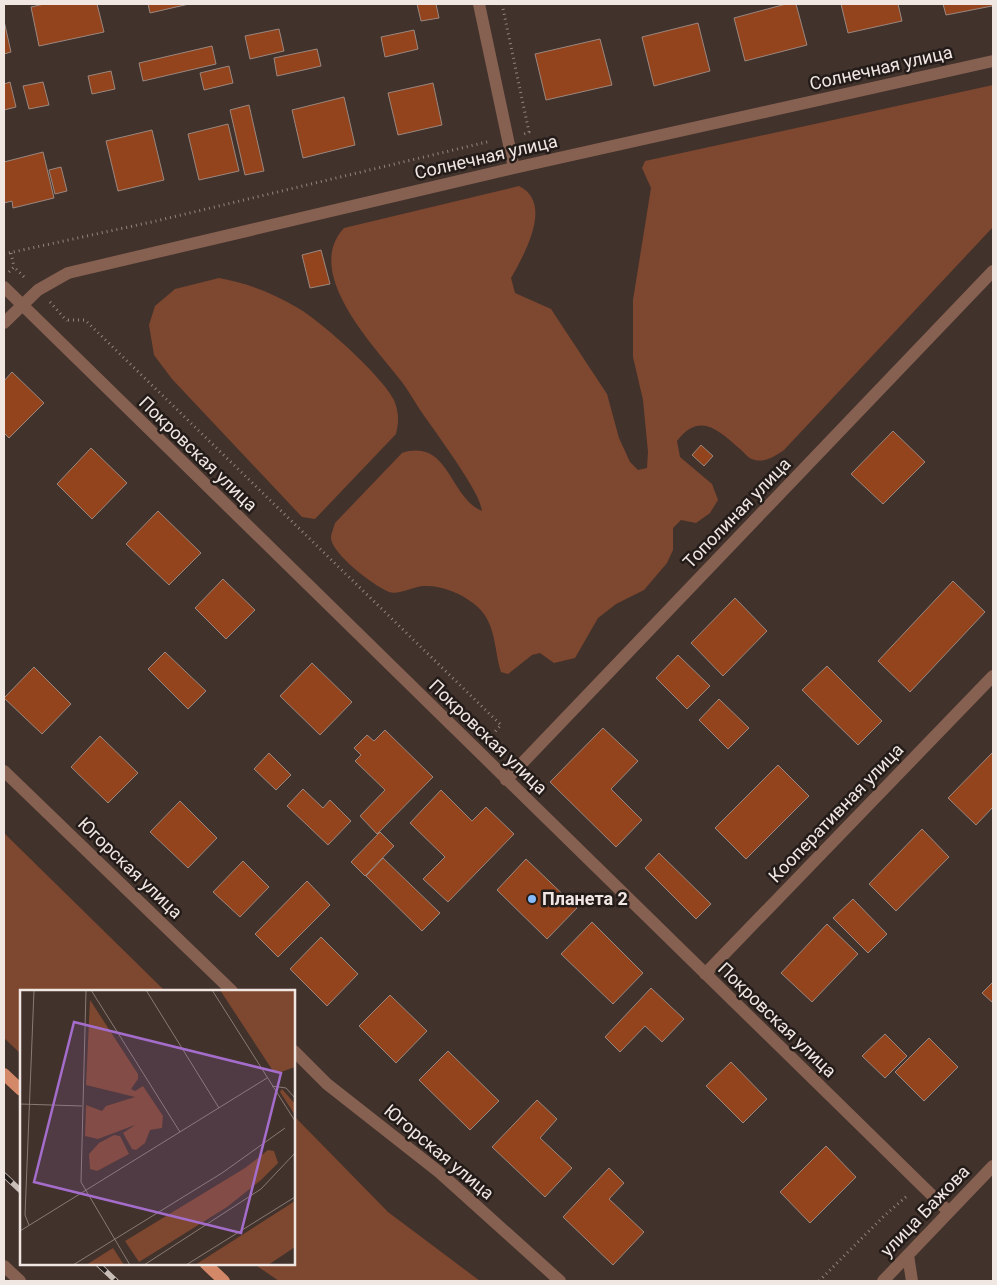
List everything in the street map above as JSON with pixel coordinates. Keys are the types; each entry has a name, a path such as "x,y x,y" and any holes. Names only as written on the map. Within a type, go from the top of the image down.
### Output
{"main road":[{"path":"4,1074 20,1089"},
{"path":"207,1265 224,1281"}],"street":[{"path":"479,4 514,168"},
{"name":"Солнечная улица","path":"4,323 38,290 68,274 514,168 993,61"},
{"name":"Тополиная улица","path":"506,780 993,271"},
{"name":"Покровская улица","path":"4,286 949,1212"},
{"name":"Кооперативная улица","path":"705,974 993,676"},
{"name":"Югорская улица","path":"4,771 231,990"},
{"name":"Югорская улица","path":"295,1053 327,1084 439,1172 560,1281"},
{"name":"улица Бажова","path":"883,1281 993,1166"},
{"path":"908,1255 912,1281"},
{"path":"4,1266 20,1281"}],"path":[{"path":"4,254 156,221 529,132 502,4"},
{"path":"11,253 14,267"},
{"path":"68,320 85,320 501,725"},
{"path":"819,1281 884,1216 920,1184"}],"shaded area":[{"path":"993,85 993,227 781,452 769,459 756,460 749,457 725,436 709,427 694,427 685,432 677,441 680,457 712,484 718,500 710,513 696,523 681,520 673,528 673,550 667,563 644,590 616,604 598,618 575,658 554,663 540,653 532,655 508,674 501,672 490,626 481,610 468,599 443,588 436,587 423,586 393,593 389,592 355,569 333,545 331,538 335,523 402,453 418,451 430,454 439,461 471,504 482,511 476,493 456,462 402,382 376,350 347,309 337,287 332,266 333,246 344,228 519,186 529,194 534,204 535,217 533,230 523,256 511,278 515,293 551,309 607,394 619,438 630,462 638,470 647,468 648,452 643,400 633,357 633,300 651,188 642,168 645,161"},
{"path":"219,278 269,293 309,315 365,364 394,400 398,417 396,434 315,519 302,517 172,379 154,355 149,325 155,306 175,289"},
{"path":"4,833 164,990 20,990 20,1053 4,1038"},
{"path":"295,1117 388,1212 480,1281 279,1281 255,1265 295,1265"}],"building":[{"path":"44,4 97,4 104,32 39,46 31,7"},
{"path":"148,4 189,4 150,13"},
{"path":"417,4 436,4 439,18 421,21"},
{"path":"786,4 796,4 807,45 745,61 734,18"},
{"path":"841,4 898,4 902,21 848,33"},
{"path":"943,4 992,4 992,6 946,15"},
{"path":"4,21 11,52 4,54"},
{"path":"698,23 710,71 654,86 642,37"},
{"path":"279,29 284,51 250,59 245,36"},
{"path":"414,30 418,49 385,57 381,37"},
{"path":"600,39 612,85 546,100 535,54"},
{"path":"212,46 216,64 143,81 139,63"},
{"path":"317,49 321,66 277,76 274,58"},
{"path":"229,66 233,83 204,90 200,73"},
{"path":"111,71 115,89 92,94 88,76"},
{"path":"10,82 16,107 4,110 4,84"},
{"path":"43,82 49,105 29,109 23,86"},
{"path":"433,83 442,125 398,135 388,93"},
{"path":"344,97 355,145 303,158 292,110"},
{"path":"249,105 264,171 245,175 230,110"},
{"path":"228,124 239,171 199,180 188,134"},
{"path":"152,130 164,180 118,191 106,141"},
{"path":"43,152 54,198 13,208 12,201 4,203 4,162"},
{"path":"61,167 67,191 55,194 49,170"},
{"path":"321,250 330,284 310,288 302,255"},
{"path":"12,372 44,403 9,438 4,433 4,381"},
{"path":"893,431 925,462 883,504 851,474"},
{"path":"701,445 713,456 704,466 692,455"},
{"path":"91,448 127,483 92,519 57,484"},
{"path":"158,511 201,553 169,585 126,544"},
{"path":"223,579 255,610 226,639 195,608"},
{"path":"953,581 985,612 910,692 878,661"},
{"path":"735,598 767,631 723,676 691,643"},
{"path":"165,652 206,691 188,709 148,669"},
{"path":"678,655 710,686 687,709 656,678"},
{"path":"312,663 352,702 320,735 280,696"},
{"path":"827,666 882,721 858,745 802,690"},
{"path":"34,667 71,704 42,734 4,698"},
{"path":"719,699 749,728 728,749 699,720"},
{"path":"603,728 638,761 611,789 642,820 616,847 550,782"},
{"path":"385,730 433,777 377,834 360,816 385,790 355,761 361,755 354,748 367,735 374,741"},
{"path":"100,736 138,773 108,803 71,767"},
{"path":"993,752 993,807 976,825 948,798"},
{"path":"269,753 291,775 276,790 254,769"},
{"path":"778,765 809,796 746,859 715,828"},
{"path":"303,789 323,808 330,800 351,821 328,845 287,806"},
{"path":"441,790 472,821 486,807 514,834 448,902 423,879 445,857 410,823"},
{"path":"180,801 217,838 188,868 150,832"},
{"path":"922,829 949,857 896,911 869,884"},
{"path":"380,832 394,846 365,876 351,862"},
{"path":"659,853 711,904 696,919 645,868"},
{"path":"383,858 440,913 422,931 366,876"},
{"path":"526,859 577,908 547,939 497,890"},
{"path":"243,861 269,887 240,917 213,892"},
{"path":"307,881 330,905 278,957 255,934"},
{"path":"853,899 887,934 868,953 833,918"},
{"path":"592,922 643,973 613,1004 561,954"},
{"path":"827,924 858,954 812,1002 781,973"},
{"path":"321,937 358,974 327,1006 290,969"},
{"path":"993,982 993,1003 982,993"},
{"path":"651,988 684,1019 662,1042 645,1026 620,1052 605,1037"},
{"path":"390,995 427,1031 396,1063 359,1026"},
{"path":"885,1034 907,1056 885,1078 862,1056"},
{"path":"929,1038 958,1067 924,1101 895,1072"},
{"path":"448,1051 499,1101 470,1130 419,1080"},
{"path":"731,1062 767,1099 743,1123 706,1086"},
{"path":"537,1100 557,1119 540,1138 572,1168 545,1197 492,1147"},
{"path":"826,1146 856,1177 810,1223 780,1192"},
{"path":"609,1168 624,1183 609,1199 644,1232 613,1265 563,1217"}],"railway":[{"path":"4,1175 20,1190"},
{"path":"99,1265 116,1281"}],"place":[{"name":"Планета 2","path":"532,899"}]}
